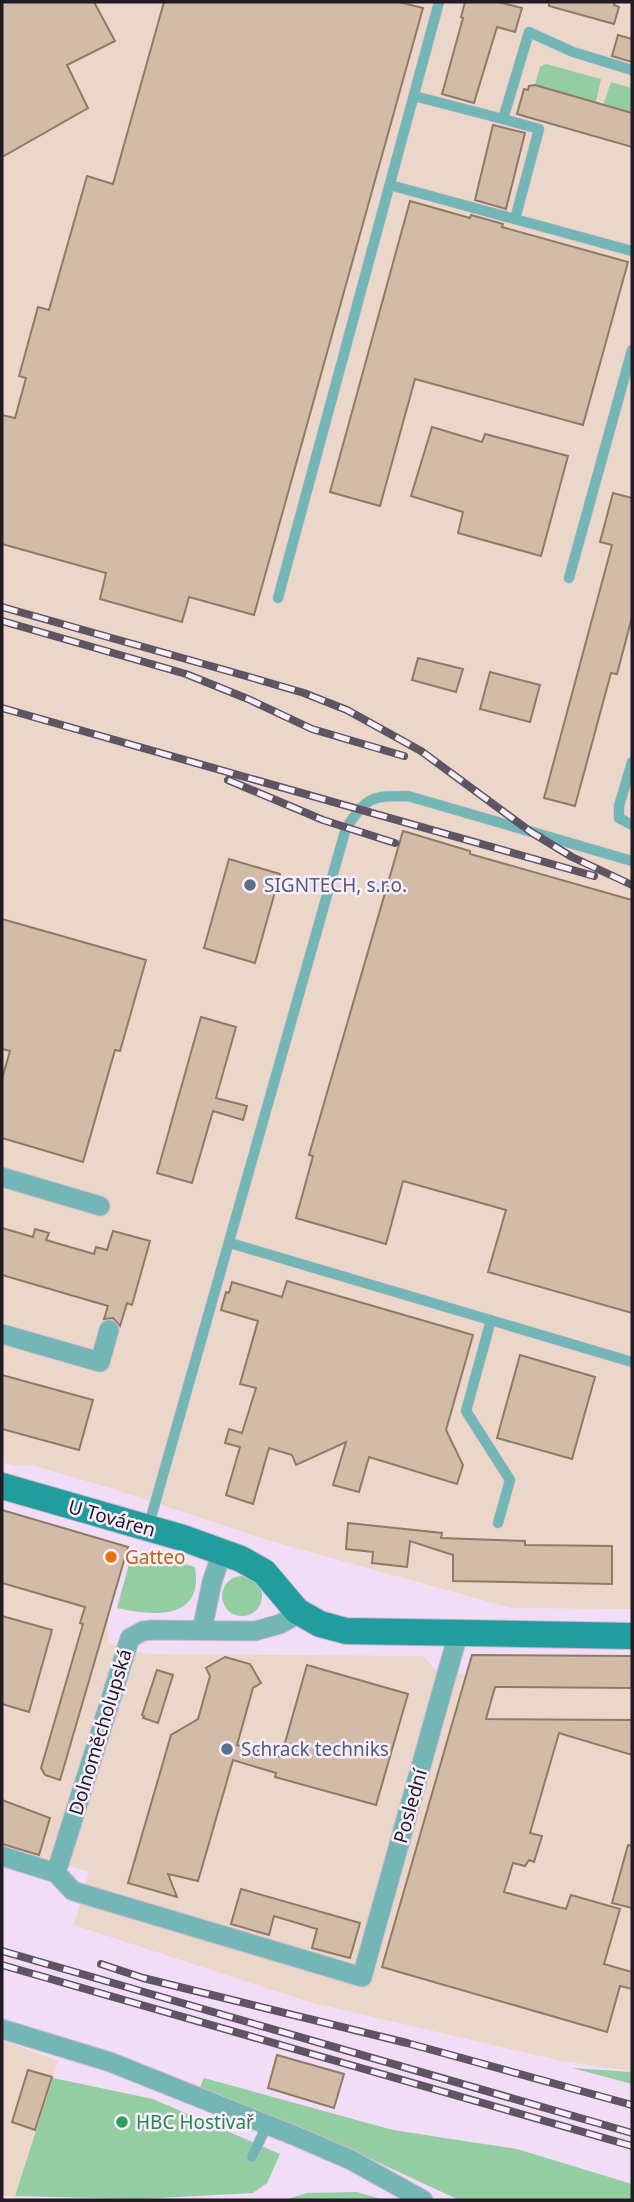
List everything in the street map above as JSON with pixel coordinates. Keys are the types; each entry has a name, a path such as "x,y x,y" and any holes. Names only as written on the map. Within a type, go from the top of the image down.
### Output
{"street":[{"path":"2,1177 100,1206"},
{"path":"2,1334 100,1362 109,1330"},
{"name":"U Továren","path":"2,1486 222,1552 264,1572 297,1611 320,1624 357,1633 458,1634"},
{"path":"202,1630 212,1582 222,1552"},
{"name":"Dolnoměcholupská","path":"56,1873 130,1638 143,1631 152,1630 268,1629 289,1619 297,1611"},
{"path":"458,1634 632,1636"},
{"name":"Poslední","path":"56,1873 73,1891 362,1977 458,1634"},
{"path":"2,1856 56,1873"},
{"path":"2,2029 110,2062 267,2125 351,2160 423,2200"}],"lane":[{"path":"278,598 439,2"},
{"path":"503,119 529,32 573,52 632,70"},
{"path":"414,96 539,129 515,219"},
{"path":"390,185 632,251"},
{"path":"569,578 632,350"},
{"path":"632,762 619,806 619,818 632,825"},
{"path":"148,1528 346,828 362,806 376,796 408,796 632,861"},
{"path":"230,1243 632,1362"},
{"path":"491,1320 466,1411 510,1480 498,1523"},
{"path":"252,2157 267,2125"}],"shaded area":[{"path":"2,2 632,2 632,1609 511,1608 267,1540 32,1465 2,1463"},
{"path":"2,1510 128,1547 108,1614 108,1643 148,1654 423,1656 434,1668 466,1675 472,1655 632,1656 632,2071 561,2061 309,2002 74,1925 89,1872 2,1844"},
{"path":"2,2040 58,2061 15,2196 2,2196"}],"green space":[{"path":"546,64 601,79 596,102 535,85 540,67"},
{"path":"611,82 632,88 632,113 603,105"},
{"path":"133,1549 195,1567 196,1585 192,1597 184,1606 160,1613 117,1608"},
{"path":"242,1576 250,1577 256,1582 261,1588 261,1604 256,1610 250,1615 242,1616 234,1615 228,1610 223,1604 222,1596 223,1588 228,1582 234,1577"},
{"path":"572,2068 632,2072 632,2084"},
{"name":"HBC Hostivař","path":"53,2078 153,2099 280,2154 267,2183 253,2193 139,2199 15,2196"},
{"path":"204,2078 393,2130 517,2149 632,2184 632,2200 459,2200 317,2134 200,2087"},
{"path":"357,2192 384,2200 285,2200 307,2193"}],"building":[{"path":"2,2 94,2 115,41 67,65 88,108 2,157"},
{"path":"164,2 399,2 423,8 254,615 189,597 182,622 100,599 106,573 2,544 2,415 15,418 26,378 19,376 38,307 49,310 87,176 113,184"},
{"path":"465,2 498,2 522,8 515,32 497,27 474,103 442,94"},
{"path":"549,2 615,2 614,5 619,7 614,24 549,6"},
{"path":"618,35 632,39 632,62 612,56"},
{"path":"535,85 632,113 632,147 517,114 524,89 528,90 529,86"},
{"path":"493,125 525,133 506,209 475,200"},
{"path":"410,201 470,218 471,215 503,224 502,227 628,262 583,425 415,379 380,506 330,492"},
{"path":"432,427 482,442 485,434 568,456 541,556 458,533 463,512 411,496"},
{"path":"613,493 632,498 632,617 617,674 611,673 575,806 544,798 612,545 600,542"},
{"path":"418,658 463,669 456,692 412,680"},
{"path":"490,672 540,685 530,722 480,709"},
{"path":"403,831 470,851 470,854 632,900 632,1313 488,1272 506,1210 403,1181 386,1244 296,1218 313,1156 309,1155"},
{"path":"229,859 280,874 255,963 204,948"},
{"path":"2,919 146,960 120,1051 115,1050 83,1162 2,1138 2,1079 10,1051 2,1049"},
{"path":"201,1017 236,1027 216,1098 247,1106 243,1120 213,1111 192,1183 157,1173"},
{"path":"2,1228 33,1237 35,1229 49,1233 46,1240 94,1254 96,1247 107,1250 113,1231 150,1241 132,1305 127,1303 120,1326 113,1318 104,1319 108,1306 2,1275"},
{"path":"287,1281 473,1335 446,1430 463,1465 457,1484 369,1457 359,1492 333,1485 346,1442 296,1465 292,1455 269,1448 253,1504 226,1495 240,1447 225,1443 229,1429 242,1433 256,1388 240,1384 258,1321 221,1310 226,1292 229,1293 232,1282 282,1297"},
{"path":"520,1355 595,1377 572,1459 497,1438"},
{"path":"2,1375 93,1400 79,1450 2,1429"},
{"path":"2,1510 128,1547 60,1780 45,1775 41,1768 83,1624 80,1623 85,1607 2,1583"},
{"path":"348,1523 442,1533 441,1538 525,1541 525,1545 612,1546 612,1584 453,1581 453,1555 410,1541 407,1567 372,1563 373,1552 346,1549"},
{"path":"2,1616 52,1630 29,1712 2,1704"},
{"path":"472,1655 632,1656 632,1688 495,1687 486,1719 632,1720 632,1755 559,1733 530,1833 542,1836 534,1862 529,1860 525,1866 513,1863 504,1892 566,1909 571,1895 620,1909 604,1964 632,1972 632,1989 620,1986 607,2032 382,1967"},
{"path":"225,1657 250,1664 261,1683 253,1688 237,1745 281,1757 307,1665 408,1694 376,1805 275,1777 276,1773 233,1760 198,1881 168,1874 177,1897 128,1883 171,1735 198,1719 210,1676 206,1668"},
{"path":"157,1670 173,1675 158,1723 143,1718 142,1715"},
{"path":"2,1800 50,1818 39,1855 2,1844"},
{"path":"628,1845 632,1846 632,1908 612,1903"},
{"path":"241,1889 360,1923 350,1958 312,1948 317,1929 274,1916 269,1935 231,1924"},
{"path":"277,2055 344,2074 334,2108 268,2088"},
{"path":"28,2070 52,2077 35,2130 12,2122"}],"railway":[{"path":"2,607 304,693 347,710 421,751 531,832 572,857 632,885"},
{"path":"2,621 186,674 312,729 404,756"},
{"path":"2,708 594,876"},
{"path":"228,780 323,820 395,843"},
{"path":"2,1951 632,2133"},
{"path":"101,1964 143,1978 407,2043 632,2105"},
{"path":"2,1965 632,2146"}],"place":[{"name":"SIGNTECH, s.r.o.","path":"250,885"},
{"name":"Gatteo","path":"111,1557"},
{"name":"Schrack techniks","path":"227,1749"},
{"name":"HBC Hostivař","path":"122,2122"}]}
